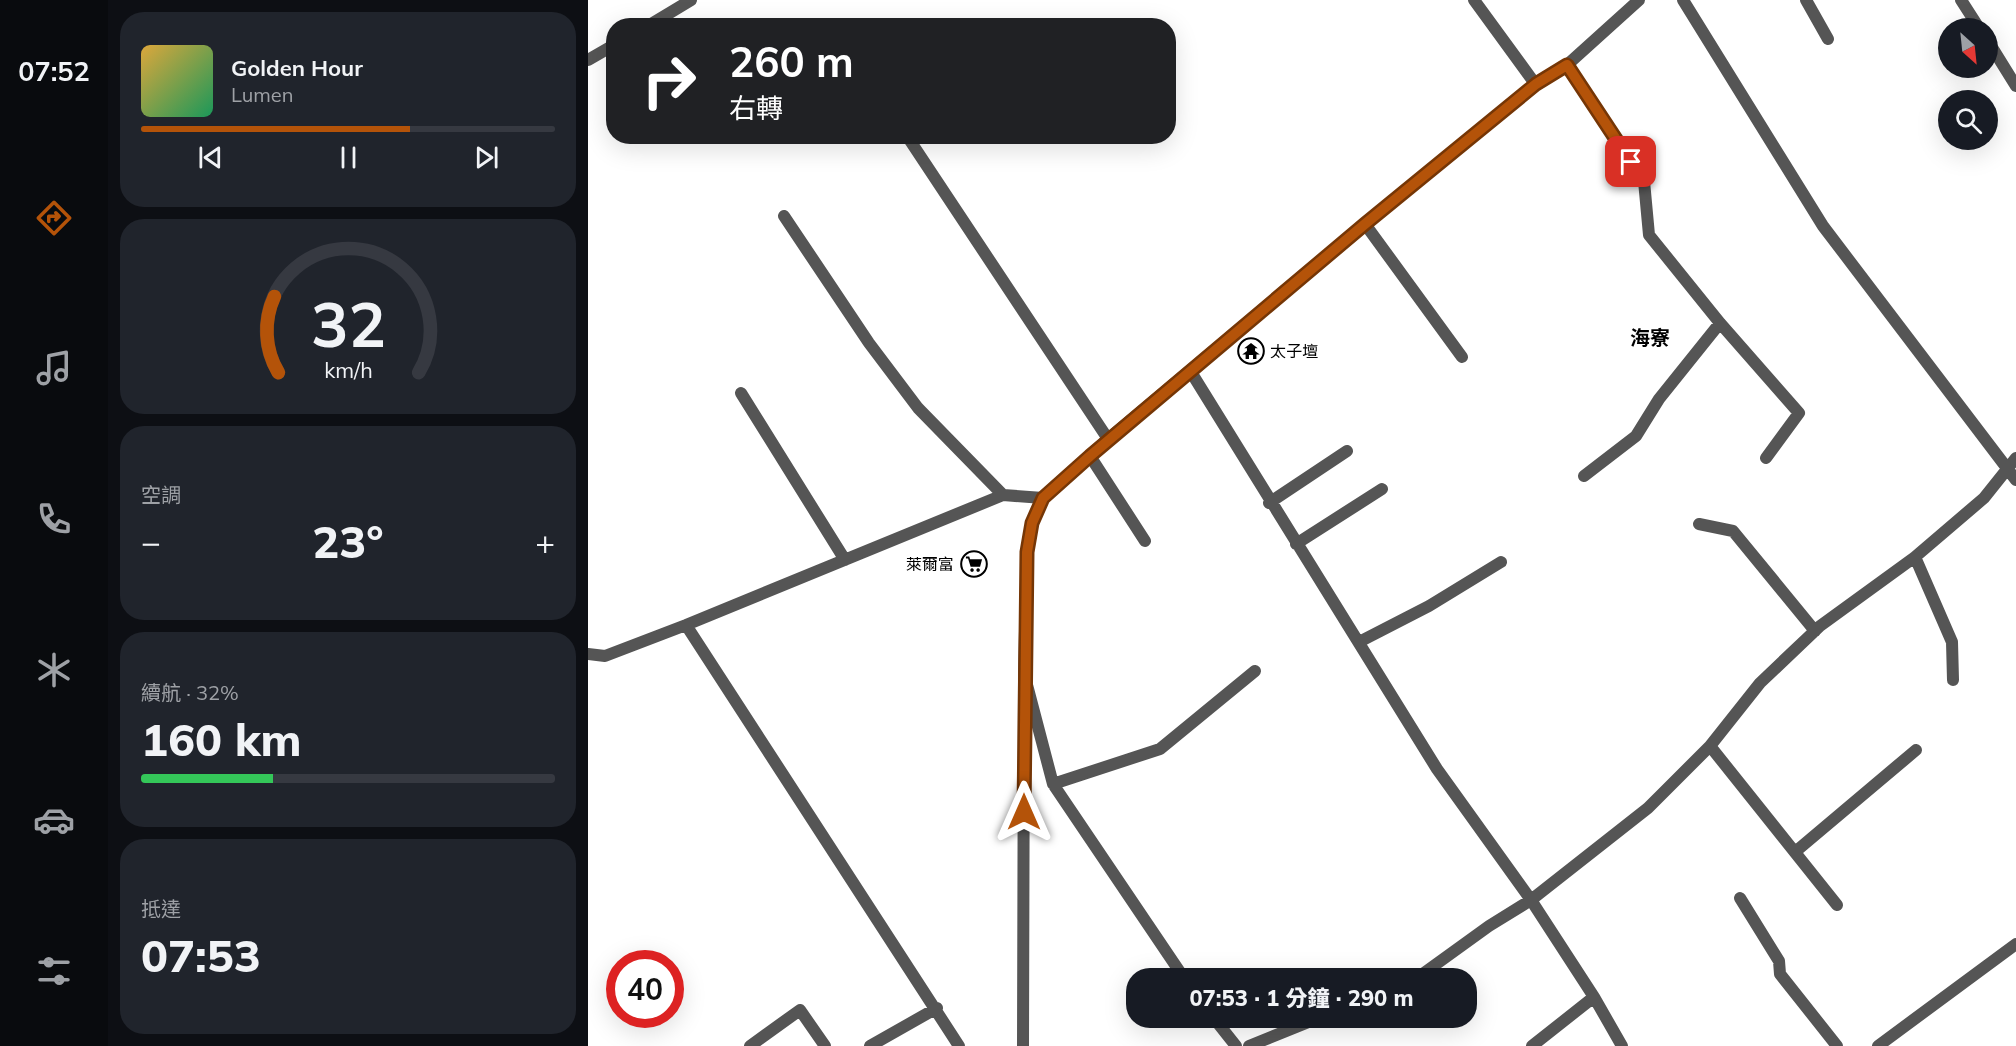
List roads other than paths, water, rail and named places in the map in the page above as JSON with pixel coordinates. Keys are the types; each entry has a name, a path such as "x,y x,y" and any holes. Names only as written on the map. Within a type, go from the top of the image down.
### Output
{"street":[{"path":"661,18 691,0"},
{"path":"1474,0 1536,84"},
{"path":"1023,1046 1024,671 1027,552 1032,523 1043,498 1108,439 1191,372 1365,224 1536,84 1567,65 1639,0"},
{"path":"1683,0 1823,226 2016,480"},
{"path":"1806,0 1828,39"},
{"path":"1961,0 1973,18"},
{"path":"588,60 606,50"},
{"path":"1998,57 2016,86"},
{"path":"1567,65 1644,181 1649,235 1720,323 1799,413 1766,458"},
{"path":"912,144 1108,439"},
{"path":"784,216 869,343 918,408 1003,495"},
{"path":"1365,224 1462,357"},
{"path":"1584,476 1636,436 1659,399 1720,323"},
{"path":"1191,372 1269,503 1359,642 1437,769 1531,900 1594,997 1622,1046"},
{"path":"741,393 844,560"},
{"path":"1269,503 1347,451"},
{"path":"1090,456 1144,541"},
{"path":"1431,968 1489,926 1531,900 1647,808 1710,746 1760,683 1815,631 1915,557 1984,498 2016,458"},
{"path":"1296,544 1382,489"},
{"path":"588,654 605,656 686,625 1003,495 1043,498"},
{"path":"1699,524 1733,531 1815,631"},
{"path":"1915,557 1952,642 1953,680"},
{"path":"1359,642 1429,606 1501,562"},
{"path":"686,625 937,1008 959,1046"},
{"path":"1024,671 1053,784 1177,968"},
{"path":"1053,784 1160,749 1255,671"},
{"path":"1710,746 1838,905"},
{"path":"1795,852 1916,750"},
{"path":"1740,898 1779,961 1780,974 1837,1046"},
{"path":"1878,1046 2016,944"},
{"path":"1532,1046 1594,997"},
{"path":"870,1046 937,1008"},
{"path":"750,1046 800,1010 825,1046"},
{"path":"1222,1028 1236,1046"},
{"path":"1249,1046 1294,1028"}],"place":[{"name":"太子壇","path":"1251,351"},
{"name":"萊爾富","path":"974,564"}],"district":[{"name":"海寮","path":"1650,338"}]}
